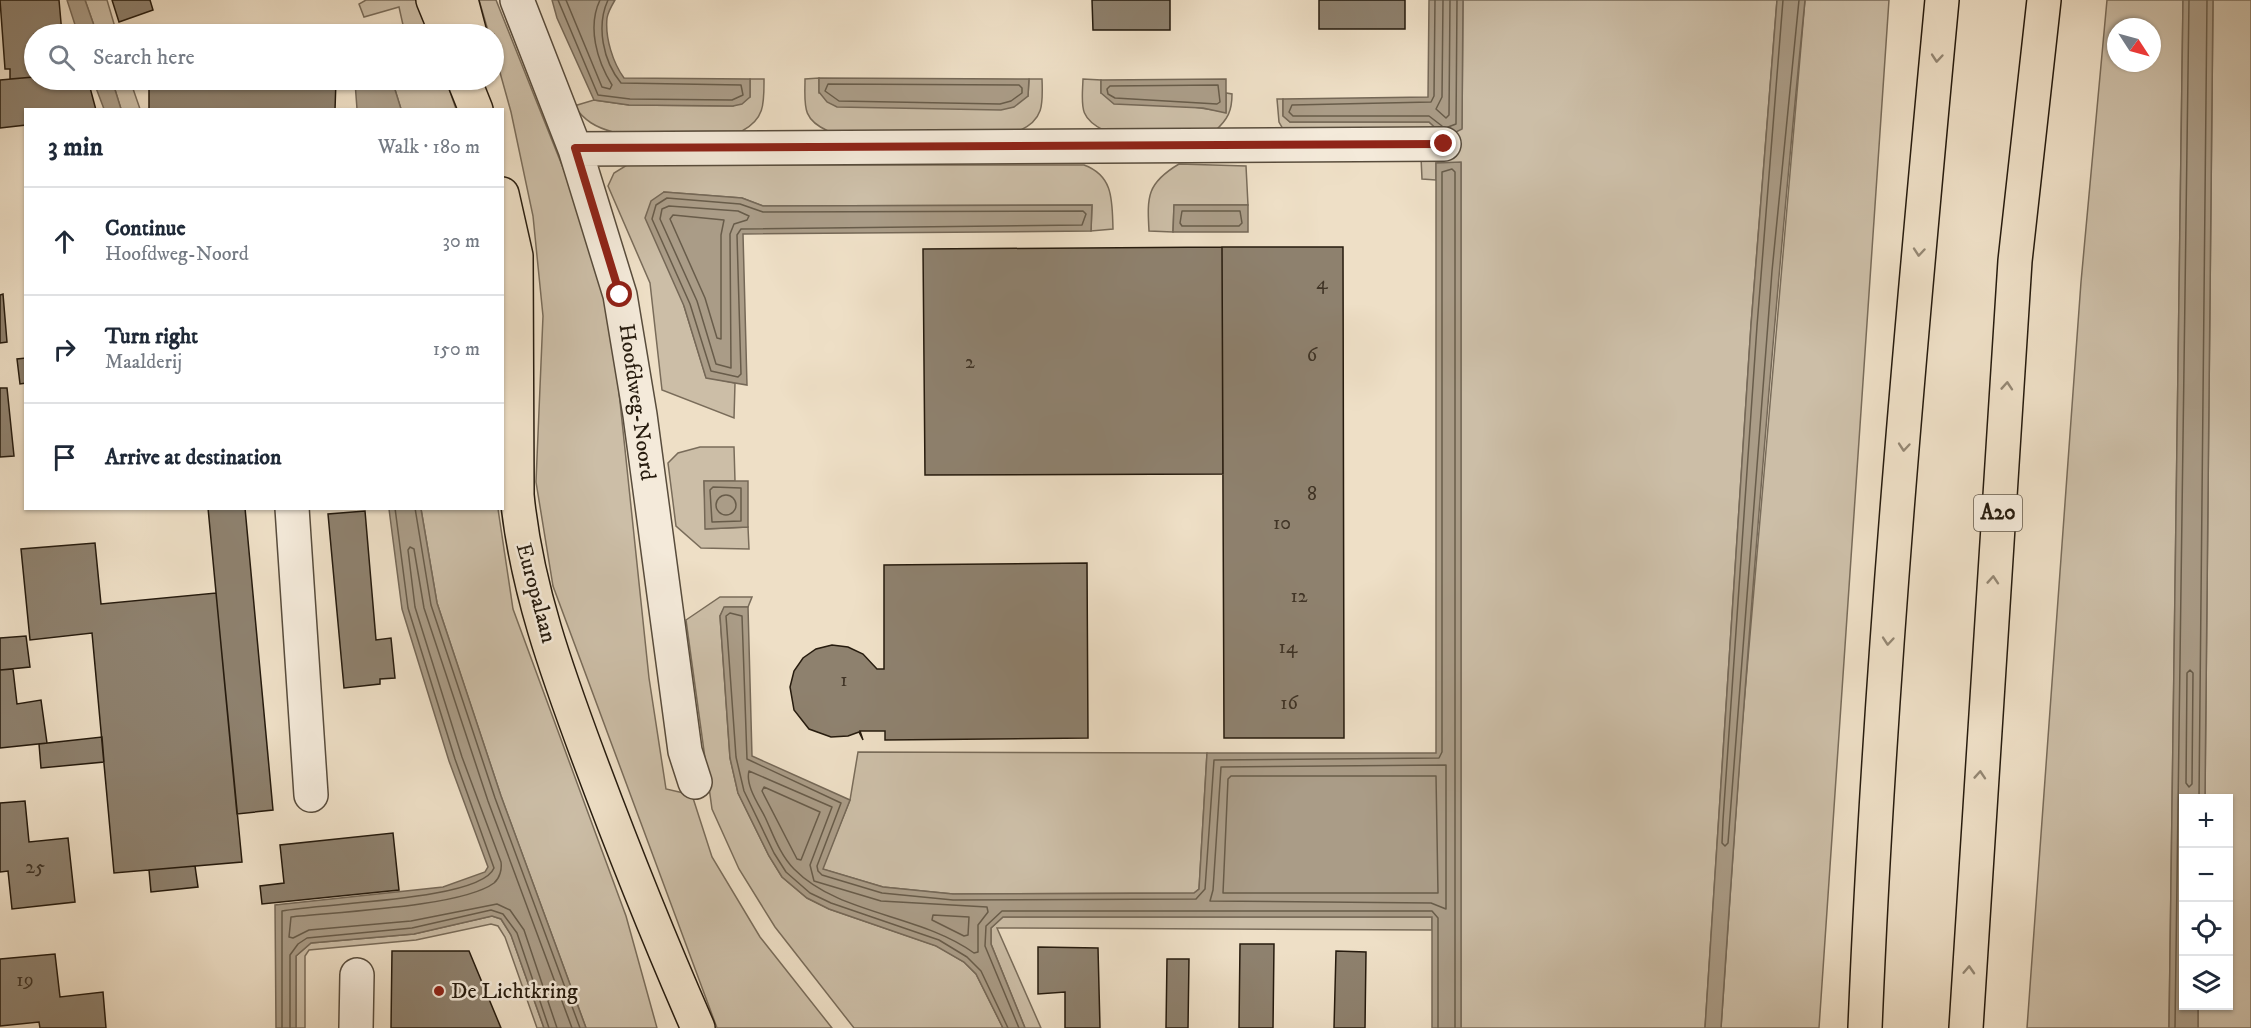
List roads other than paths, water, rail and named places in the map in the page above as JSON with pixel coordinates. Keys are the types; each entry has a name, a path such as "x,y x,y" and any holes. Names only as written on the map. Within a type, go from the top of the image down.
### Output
{"main road":[{"path":"433,0 443,24"},
{"path":"460,0 467,24"},
{"path":"1865,1028 1874,814 1920,241 1942,0"},
{"name":"A20","path":"1966,1028 2015,261 2044,0"},
{"path":"468,90 475,108"},
{"path":"481,90 484,108"},
{"name":"Europalaan","path":"504,203 516,256 510,337 517,495 520,533 534,596 563,687 644,906 698,1028"},
{"name":"Europalaan","path":"644,906 674,1028"}],"street":[{"name":"Hoofdweg-Noord","path":"517,0 575,148 620,295 640,415 685,751 694,782"},
{"path":"575,148 1444,144"},
{"path":"292,510 311,795"},
{"path":"356,1028 357,975"}],"water":[{"path":"67,0 85,0 93,24 75,24"},
{"path":"552,0 615,0 608,16 607,34 613,58 624,78 750,79 750,97 742,104 733,106 629,105 594,100 557,18"},
{"path":"1429,0 1463,0 1462,129 1454,133 1441,133 1429,122 1290,122 1283,116 1283,99 1428,97"},
{"path":"1777,0 1805,0 1759,514 1721,1028 1705,1028 1751,325"},
{"path":"2183,0 2213,0 2205,794 2179,794 2179,1010 2198,1010 2198,1028 2169,1028"},
{"path":"819,78 1029,79 1028,96 1014,107 1001,110 837,107 827,102 819,92"},
{"path":"1226,79 1226,113 1203,108 1114,104 1101,93 1101,80"},
{"path":"97,90 115,90 121,108 104,108"},
{"path":"356,90 395,90 401,108 357,108"},
{"path":"1461,162 1461,1028 1432,1028 1432,917 1003,917 991,928 991,944 1025,1028 1003,1028 976,974 964,962 936,946 829,909 807,898 782,877 738,793 730,758 720,616 724,607 748,607 752,756 850,800 823,869 883,887 953,894 1194,893 1199,889 1207,753 1436,753 1436,163"},
{"path":"664,192 742,198 763,206 1092,205 1091,231 743,234 747,385 706,378 684,306 645,218 651,201"},
{"path":"1174,205 1248,205 1248,232 1173,232"},
{"path":"704,481 748,481 748,527 705,529"},
{"path":"389,510 421,510 437,603 501,796 586,1028 544,1028 511,935 501,919 492,916 414,934 311,943 296,956 296,1028 276,1028 275,905 443,887 485,872 488,867 449,761 402,609"}],"place":[{"name":"De Lichtkring","path":"439,991"}]}
